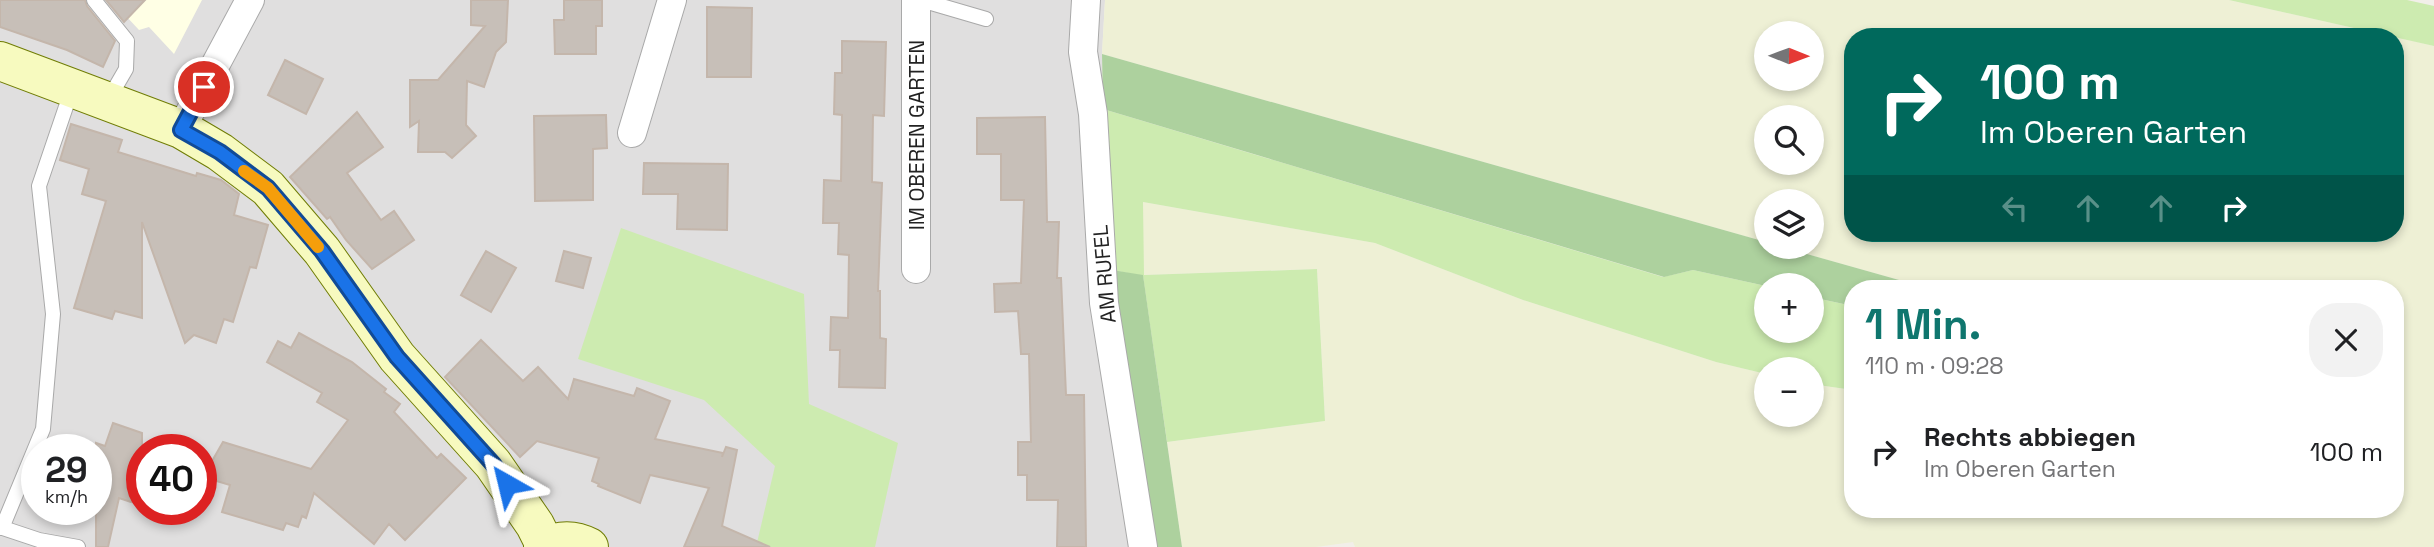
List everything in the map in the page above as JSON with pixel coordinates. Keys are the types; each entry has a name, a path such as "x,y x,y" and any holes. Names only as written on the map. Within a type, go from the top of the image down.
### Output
{"street":[{"path":"181,130 250,0"},
{"path":"632,133 672,0"},
{"name":"IM OBEREN GARTEN","path":"916,269 918,0"},
{"name":"AM RUFEL","path":"1086,0 1083,51 1093,114 1104,303 1143,547"},
{"path":"0,61 181,130 220,152 268,188 322,251 397,357 493,464 534,525 544,546 568,541 589,547"}],"lane":[{"path":"94,0 127,41 126,69 108,100"},
{"name":"IM OBEREN GARTEN","path":"918,0 985,19"},
{"path":"72,87 38,187 53,314 43,429 1,528 39,540 78,547"}],"shaded area":[{"path":"0,0 1105,0 1103,109 1151,547 0,547"},
{"path":"111,0 202,0 174,54 149,27 139,30"},
{"path":"1105,0 2229,0 2354,28 1844,28 1844,242 2404,242 2404,39 2434,46 2434,547 1355,547 1353,542 1316,547 1182,547 1167,442 1325,421 1317,269 1143,275 1143,202 1375,243 1523,300 1716,362 1754,371 1754,427 1824,427 1824,386 1844,389 1844,518 2404,518 2404,280 1899,280 1824,259 1824,189 1754,189 1754,239 1102,54"}],"green space":[{"path":"2229,0 2407,0 2434,6 2434,46 2404,39 2404,28 2354,28"},
{"path":"1102,54 1754,239 1754,259 1824,259 1899,280 1844,280 1844,304 1824,300 1824,273 1754,273 1754,283 1693,270 1664,277 1103,109"},
{"path":"1103,109 1663,277 1693,270 1754,283 1754,343 1824,343 1824,300 1844,304 1844,389 1824,386 1824,357 1754,357 1754,371 1716,362 1523,300 1375,243 1143,202 1144,275 1317,269 1325,421 1167,442 1143,276 1112,270"},
{"path":"621,228 804,294 809,404 898,443 875,547 756,547 775,466 704,400 578,359"},
{"path":"1112,270 1143,275 1182,547 1151,547"}],"building":[{"path":"0,0 85,0 115,41 103,67 67,50 0,27"},
{"path":"106,0 145,0 124,22"},
{"path":"471,0 508,0 506,42 496,52 484,87 467,81 466,125 476,136 452,158 445,152 418,152 419,121 410,127 410,80 438,80 485,26 471,25"},
{"path":"564,0 602,0 602,26 596,26 596,54 555,54 554,20 564,20"},
{"path":"707,7 752,8 751,77 707,77"},
{"path":"842,41 886,42 884,116 873,115 872,182 882,183 878,291 880,338 886,339 885,388 839,387 840,350 830,350 831,317 848,318 849,255 838,254 839,223 823,223 824,180 841,181 842,115 834,114 835,73 842,73"},
{"path":"285,60 323,79 306,114 268,95"},
{"path":"357,112 383,147 347,173 381,220 394,211 414,240 372,269 330,217 327,219 290,177"},
{"path":"606,115 607,148 593,149 593,200 535,201 534,116"},
{"path":"1045,117 1047,222 1059,222 1057,278 1061,278 1066,395 1084,395 1086,547 1057,547 1058,500 1027,500 1027,475 1018,475 1018,442 1031,442 1029,354 1021,354 1018,311 995,312 994,284 1021,283 1024,200 1001,200 1001,154 977,154 977,118"},
{"path":"71,124 122,140 118,152 196,176 197,173 221,180 239,194 234,215 268,225 256,268 250,267 233,322 224,319 216,343 194,335 185,343 142,222 142,318 115,311 112,319 74,308 106,201 82,194 89,169 60,160"},
{"path":"644,163 728,164 727,230 677,229 678,194 643,194"},
{"path":"486,251 516,268 491,312 461,295"},
{"path":"564,251 591,258 583,288 556,281"},
{"path":"299,333 352,362 400,404 394,412 437,458 441,454 466,478 405,540 389,524 374,544 314,493 306,518 302,516 298,527 286,523 283,530 222,512 230,485 217,481 217,452 223,442 311,469 348,420 317,402 322,393 267,362 278,341 291,348"},
{"path":"481,340 523,381 538,367 568,399 574,379 634,396 637,388 670,401 655,439 723,453 722,457 726,447 737,450 722,526 770,547 684,547 709,488 650,475 640,503 592,481 599,458 537,441 520,457 445,377"},
{"path":"113,423 142,433 126,434 126,500 119,498 108,547 96,547 96,525 112,525 112,434 109,434"}],"slow traffic":[{"path":"244,171 268,188 318,247"}],"route":[{"path":"204,87 181,130 220,152 268,188 322,251 397,357 493,464 507,484"}]}
